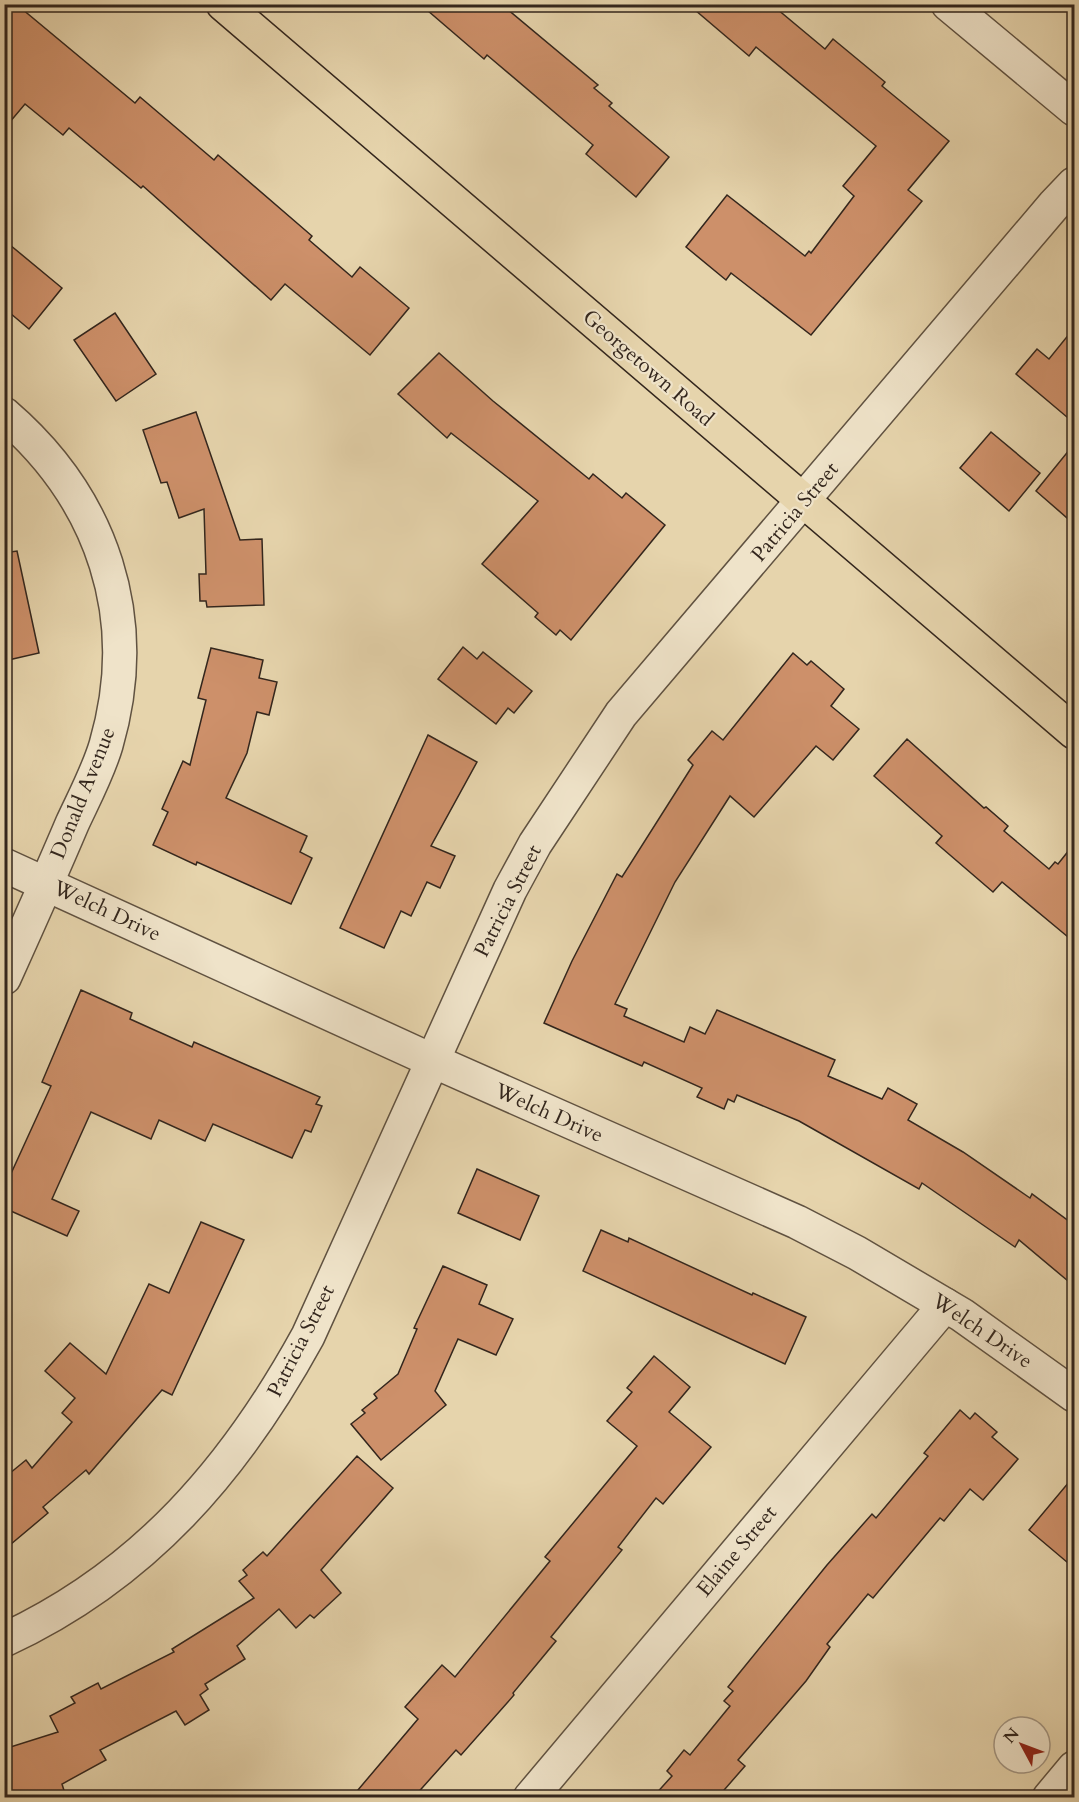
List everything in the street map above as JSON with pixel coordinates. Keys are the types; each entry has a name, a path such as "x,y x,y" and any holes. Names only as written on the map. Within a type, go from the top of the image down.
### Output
{"main road":[{"name":"Georgetown Road","path":"223,4 1074,732"}],"street":[{"path":"948,4 1074,110"},
{"name":"Patricia Street","path":"4,1640 82,1598 137,1556 207,1487 248,1435 275,1396 308,1336 431,1060 526,859 601,742 1074,184"},
{"name":"Donald Avenue","path":"4,414 49,458 87,514 110,573 119,629 121,664 117,697 105,747 4,978"},
{"name":"Welch Drive","path":"4,865 431,1060 797,1222 857,1253 945,1305 1023,1356 1074,1395"},
{"name":"Elaine Street","path":"530,1797 945,1305"},
{"path":"1049,1797 1074,1768"}],"building":[{"path":"4,4 16,4 135,103 140,97 214,160 218,155 312,236 309,240 352,277 360,267 409,308 370,355 285,284 271,300 143,186 141,188 69,128 63,135 25,104 4,129"},
{"path":"420,4 501,4 598,85 594,88 612,103 609,106 669,157 636,197 586,154 593,145 487,55 484,59"},
{"path":"688,4 771,4 825,49 833,39 885,82 882,86 949,141 908,190 922,201 811,335 731,273 726,280 686,247 727,195 805,256 809,251 811,253 854,196 843,186 876,146 756,47 749,56"},
{"path":"4,240 62,288 29,329 4,308"},
{"path":"115,313 156,374 116,401 74,340"},
{"path":"1074,328 1074,423 1016,374 1037,349 1049,359"},
{"path":"439,353 493,401 589,479 593,474 622,498 626,493 665,525 571,640 560,630 556,635 535,617 538,613 482,564 538,501 451,433 447,438 398,394"},
{"path":"196,412 240,540 262,539 264,605 207,607 206,601 200,601 199,574 206,574 204,509 179,518 167,482 161,483 143,430"},
{"path":"991,432 1040,473 1009,511 960,468"},
{"path":"1074,444 1074,524 1036,491"},
{"path":"17,551 39,653 4,661 4,553"},
{"path":"463,647 477,659 483,652 532,691 514,713 508,708 496,724 438,679"},
{"path":"211,648 263,660 259,678 277,682 269,715 257,712 247,753 226,798 307,836 300,852 312,858 291,904 153,845 168,812 162,809 183,761 190,765 206,700 198,698"},
{"path":"793,653 807,665 811,661 844,689 831,706 859,729 833,760 816,746 754,817 730,796 675,882 615,1004 627,1009 624,1016 684,1042 690,1027 705,1034 717,1010 835,1060 828,1076 882,1099 888,1088 917,1104 908,1120 963,1152 1030,1198 1032,1194 1074,1225 1074,1286 1019,1240 1015,1247 922,1183 919,1189 799,1121 737,1095 734,1102 728,1099 724,1109 697,1097 702,1088 644,1062 642,1066 544,1023 572,961 617,874 622,877 693,765 688,760 712,731 723,740"},
{"path":"428,735 477,762 431,846 455,856 440,888 427,882 411,916 401,911 384,948 340,928"},
{"path":"907,739 984,808 986,807 1008,826 1004,831 1049,869 1055,862 1058,864 1074,844 1074,942 1002,882 993,892 936,843 942,836 874,776"},
{"path":"81,990 132,1013 130,1019 192,1047 194,1042 320,1097 316,1104 322,1106 311,1132 305,1130 292,1158 213,1124 205,1141 159,1120 151,1139 91,1112 52,1199 79,1211 67,1236 4,1208 4,1189 51,1086 42,1082"},
{"path":"477,1169 539,1196 520,1240 458,1213"},
{"path":"201,1222 244,1240 172,1395 162,1390 89,1474 86,1470 43,1507 48,1513 4,1550 4,1478 26,1460 32,1468 72,1422 62,1413 75,1398 45,1371 70,1343 106,1374 149,1284 169,1293"},
{"path":"601,1230 628,1242 629,1238 752,1295 753,1293 806,1317 785,1364 583,1271"},
{"path":"443,1266 487,1285 479,1304 513,1319 496,1355 458,1339 435,1391 446,1405 381,1460 351,1424 365,1413 362,1410 377,1398 374,1394 398,1374 417,1329 414,1328"},
{"path":"654,1356 690,1387 669,1412 711,1447 663,1504 656,1498 618,1547 622,1550 551,1637 556,1641 513,1693 514,1695 461,1755 456,1750 414,1797 352,1797 418,1719 405,1707 442,1665 455,1677 550,1561 545,1557 637,1446 607,1421 632,1392 627,1388"},
{"path":"960,1410 970,1419 975,1413 997,1432 992,1437 1018,1459 983,1500 970,1489 944,1521 940,1518 873,1598 868,1594 827,1644 830,1647 806,1681 738,1760 745,1766 718,1797 653,1797 672,1776 667,1771 684,1750 690,1755 730,1706 724,1701 733,1691 728,1687 827,1565 872,1514 876,1518 928,1456 924,1453"},
{"path":"357,1456 393,1488 321,1570 341,1593 314,1618 310,1615 296,1628 279,1609 237,1646 245,1659 205,1684 208,1689 200,1695 209,1710 185,1725 176,1711 100,1750 106,1760 62,1784 66,1797 4,1797 4,1749 58,1732 50,1716 75,1703 71,1697 98,1683 101,1689 174,1652 172,1649 254,1598 239,1581 247,1575 243,1570 263,1552 267,1556"},
{"path":"1074,1476 1074,1568 1029,1530"}]}
